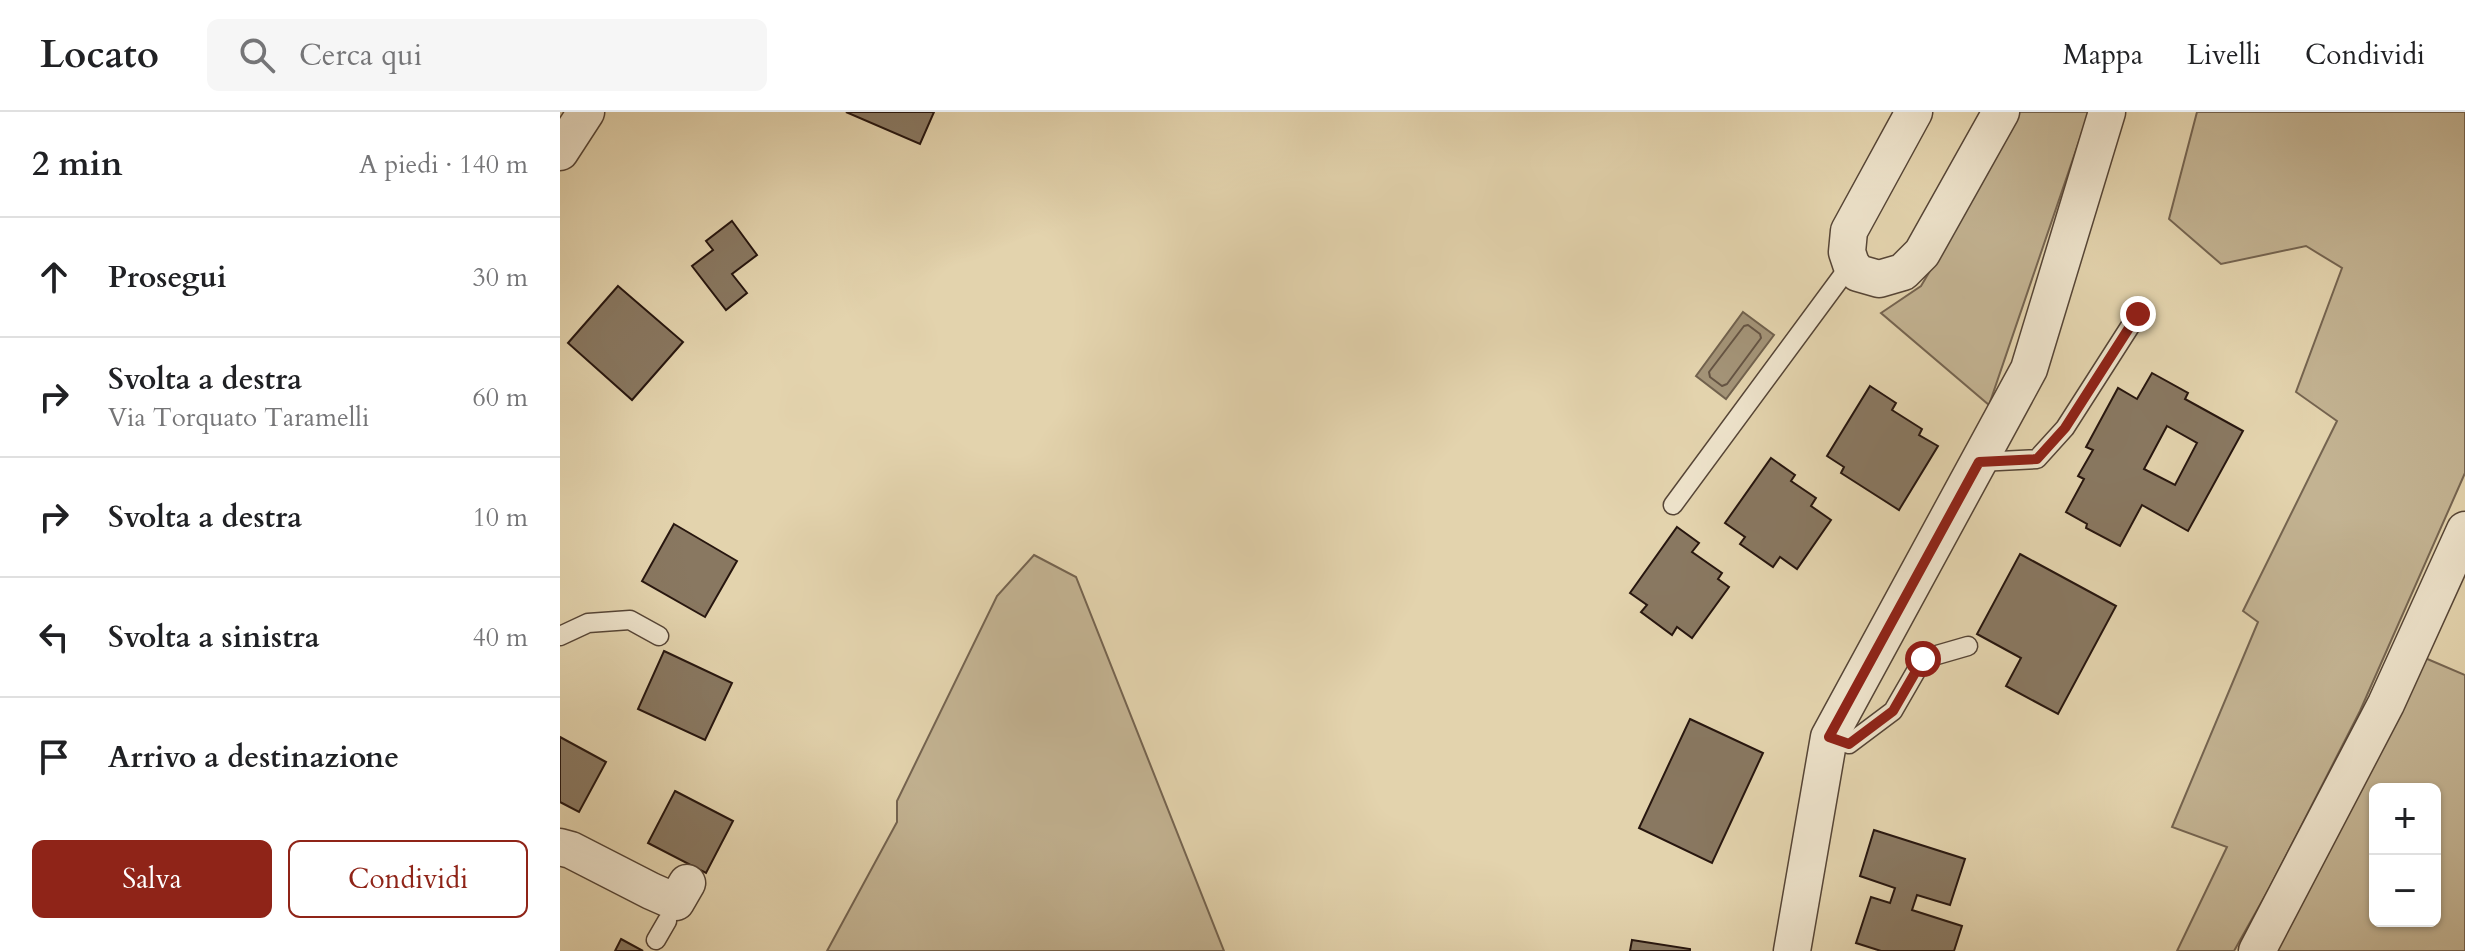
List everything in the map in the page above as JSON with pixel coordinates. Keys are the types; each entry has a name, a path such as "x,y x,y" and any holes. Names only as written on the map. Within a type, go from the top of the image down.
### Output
{"street":[{"path":"560,152 586,112"},
{"path":"1914,112 1849,231 1847,252 1851,264 1858,273 1879,279 1903,272 1922,253 2001,112"},
{"path":"1792,951 1829,737 2029,369 2107,112"},
{"path":"2257,951 2386,704 2464,534"},
{"path":"560,847 676,905"}],"lane":[{"path":"1673,505 1851,264"},
{"path":"1979,462 2037,459 2065,428 2138,314"},
{"path":"560,636 588,623 630,620 659,636"},
{"path":"1829,737 1849,744 1893,711 1923,659 1968,646"}],"shaded area":[{"path":"2018,112 2089,112 1989,405 1881,313 1921,286 1969,205"},
{"path":"2197,112 2465,112 2465,473 2360,711 2234,951 2177,951 2227,847 2172,827 2258,622 2243,611 2337,421 2296,392 2342,268 2306,246 2221,264 2169,219"},
{"path":"1034,555 1076,577 1224,951 827,951 897,822 897,801 997,596"},
{"path":"2425,658 2465,675 2465,951 2268,951"}],"water":[{"path":"1743,312 1774,335 1726,399 1696,376"}],"building":[{"path":"846,112 934,112 920,144"},
{"path":"732,221 757,255 732,274 747,293 726,310 692,266 713,250 706,241"},
{"path":"618,286 683,342 632,400 568,343"},
{"path":"2152,373 2188,393 2185,399 2243,431 2188,531 2142,505 2120,546 2086,528 2087,524 2066,512 2084,479 2078,476 2093,450 2086,447 2118,388 2137,399","holes":["2167,426 2197,443 2175,485 2144,469"]},
{"path":"1870,386 1896,403 1892,410 1922,429 1919,435 1938,446 1899,510 1841,473 1844,467 1827,456"},
{"path":"1771,458 1795,475 1791,481 1816,498 1811,506 1831,520 1797,569 1780,557 1773,567 1740,544 1745,537 1725,523"},
{"path":"674,524 737,561 705,617 642,581"},
{"path":"1677,527 1699,543 1692,552 1722,573 1718,579 1729,587 1692,638 1677,627 1672,635 1641,612 1647,605 1630,593"},
{"path":"2020,554 2116,606 2058,714 2006,686 2021,658 1977,634"},
{"path":"664,651 732,683 705,740 638,709"},
{"path":"1690,719 1763,753 1712,863 1639,828"},
{"path":"560,737 606,762 579,812 560,802"},
{"path":"675,791 733,821 706,873 648,843"},
{"path":"1874,830 1965,859 1950,905 1917,895 1912,910 1962,926 1954,951 1881,951 1856,943 1871,897 1890,903 1895,888 1860,876"},
{"path":"621,939 643,951 615,951"},
{"path":"1632,940 1690,949 1690,951 1630,951"}],"route":[{"path":"1923,659 1893,711 1849,744 1829,737 1979,462 2037,459 2065,428 2138,314"}]}
